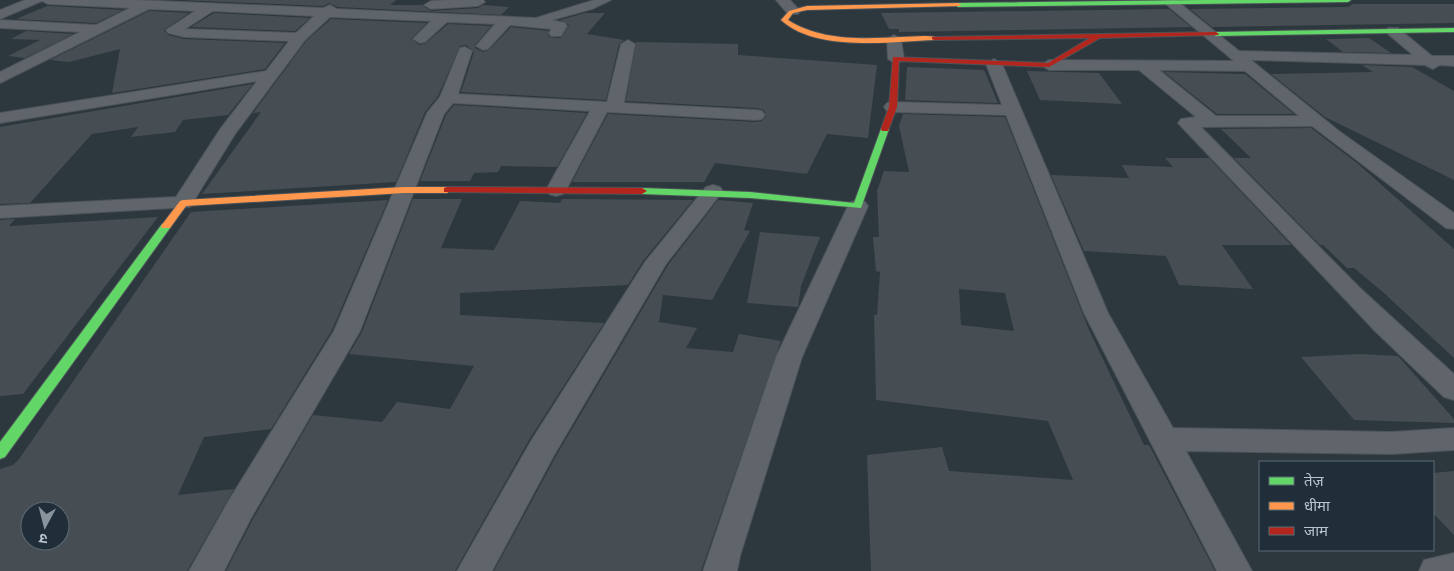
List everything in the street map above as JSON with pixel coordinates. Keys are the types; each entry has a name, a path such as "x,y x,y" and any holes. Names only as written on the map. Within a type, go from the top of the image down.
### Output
{"street":[{"path":"3,12 36,0"},
{"path":"48,0 152,2 209,8 259,10 328,21 390,16 506,21 594,5 604,0"},
{"path":"259,10 277,0 342,1 406,6 478,2"},
{"path":"784,0 793,11"},
{"path":"1348,0 904,3 824,7 793,11 786,15 784,20 793,29 814,34 894,40 1454,30"},
{"path":"209,8 173,30 184,33 304,32 328,21 342,1"},
{"path":"1170,1 1316,121 1454,223"},
{"path":"0,78 152,2"},
{"path":"372,29 406,6"},
{"path":"552,13 560,26 556,33"},
{"path":"420,39 442,19"},
{"path":"206,571 240,508 346,331 436,113 448,98 474,48 506,21"},
{"path":"0,24 100,29"},
{"path":"1393,31 1429,62 1454,76"},
{"path":"0,453 183,203 227,132 304,32"},
{"path":"1049,65 1098,36"},
{"path":"720,571 723,556 789,357 858,206 893,107 896,58 894,40"},
{"path":"556,190 607,108 628,44"},
{"path":"896,58 994,64 1145,67 1240,60 1454,61"},
{"path":"994,64 1096,314 1235,571"},
{"path":"1145,67 1212,121"},
{"path":"0,118 228,80 272,76"},
{"path":"448,98 756,115"},
{"path":"893,107 1012,110"},
{"path":"1316,121 1212,121 1187,123 1344,285 1418,358 1454,390"},
{"path":"0,212 404,190 713,191 787,196 858,206"},
{"path":"474,571 542,449 656,262 713,191"},
{"path":"1425,201 1454,201"},
{"path":"1162,439 1392,443 1454,439"},
{"path":"1436,571 1454,568"}],"building":[{"path":"180,0 396,0 390,5 422,5 431,11 478,8 483,5 509,7 501,15 338,7 329,3 323,6"},
{"path":"1353,4 1454,4 1454,23 1212,27 1190,9 1348,7"},
{"path":"47,6 123,10 96,23 16,19"},
{"path":"1169,9 1191,27 899,32 899,29 889,29 881,13"},
{"path":"149,11 189,13 164,30 168,35 184,39 285,43 265,69 112,93 120,49 69,62 50,60"},
{"path":"214,13 310,18 295,31 191,27"},
{"path":"585,13 605,13 587,34 624,40 619,44 606,100 461,92 474,52 466,45 460,46 438,96 425,112 396,182 202,194 261,112 253,113 306,41 331,19 427,23 411,39 420,45 426,43 448,24 491,26 475,45 475,48 483,52 489,50 511,27 548,31 549,37 561,38 569,25 560,20"},
{"path":"26,31 73,34 25,58 8,56 40,40 11,39"},
{"path":"1369,38 1391,53 1343,52 1326,39"},
{"path":"636,42 738,44 738,55 877,65 868,138 827,134 807,174 715,163 704,182 572,182 608,114 756,122 762,121 766,116 764,110 756,108 626,101"},
{"path":"1362,65 1412,67 1454,91 1454,180 1325,117 1271,74 1373,72"},
{"path":"907,67 984,70 998,103 905,100"},
{"path":"1027,71 1099,73 1122,104 1040,100"},
{"path":"1164,72 1245,74 1294,114 1217,114"},
{"path":"253,84 228,115 183,120 175,132 131,137 138,127 92,134 30,203 0,204 0,127"},
{"path":"454,105 587,113 557,167 501,166 498,172 474,173 470,181 420,181 446,115"},
{"path":"903,114 1005,117 1089,330 1144,445 1149,445 1215,571 871,571 867,455 942,447 949,471 1073,480 1048,421 876,400 874,315 877,315 880,272 876,271 873,237 879,237 877,191 884,171 909,172 899,126","holes":["959,289 1005,293 1014,331 961,325"]},
{"path":"1311,128 1357,163 1454,249 1454,358 1384,293 1354,268 1347,268 1323,245 1320,245 1234,158 1251,158 1221,129"},
{"path":"1165,158 1209,158 1291,245 1222,245 1253,289 1179,285 1166,256 1084,251 1051,175 1129,178 1122,165 1173,167"},
{"path":"413,199 462,199 441,248 494,250 520,201 560,203 562,199 693,200 643,261 628,285 460,293 460,315 604,323 529,440 455,571 226,571 253,519 313,415 382,422 397,402 450,409 474,366 349,354 362,332"},
{"path":"388,200 332,330 271,429 204,437 178,495 234,489 187,571 0,571 0,469 13,465 191,212"},
{"path":"718,200 753,203 744,230 750,231 712,300 663,295 659,322 697,328 686,348 733,352 739,334 781,341 701,571 494,571 555,458 668,265"},
{"path":"158,217 23,394 0,396 0,220 15,219 9,226"},
{"path":"760,232 820,237 801,286 798,307 747,303"},
{"path":"1360,354 1398,356 1454,419 1454,423 1354,420 1301,357"},
{"path":"1454,471 1454,535 1434,514 1434,473"}],"traffic: fast":[{"path":"958,5 1348,0"},
{"path":"1216,34 1454,30"},
{"path":"642,191 750,195 858,206 885,129"},
{"path":"0,453 166,226"}],"traffic: slow":[{"path":"934,38 877,40 834,38 814,35 797,29 784,20 791,12 807,8 958,5"},
{"path":"166,226 183,203 404,190 447,190"}],"traffic: jam":[{"path":"934,38 1216,34"},
{"path":"885,129 893,107 896,59 1049,65 1098,36"},
{"path":"447,190 642,191"}]}
